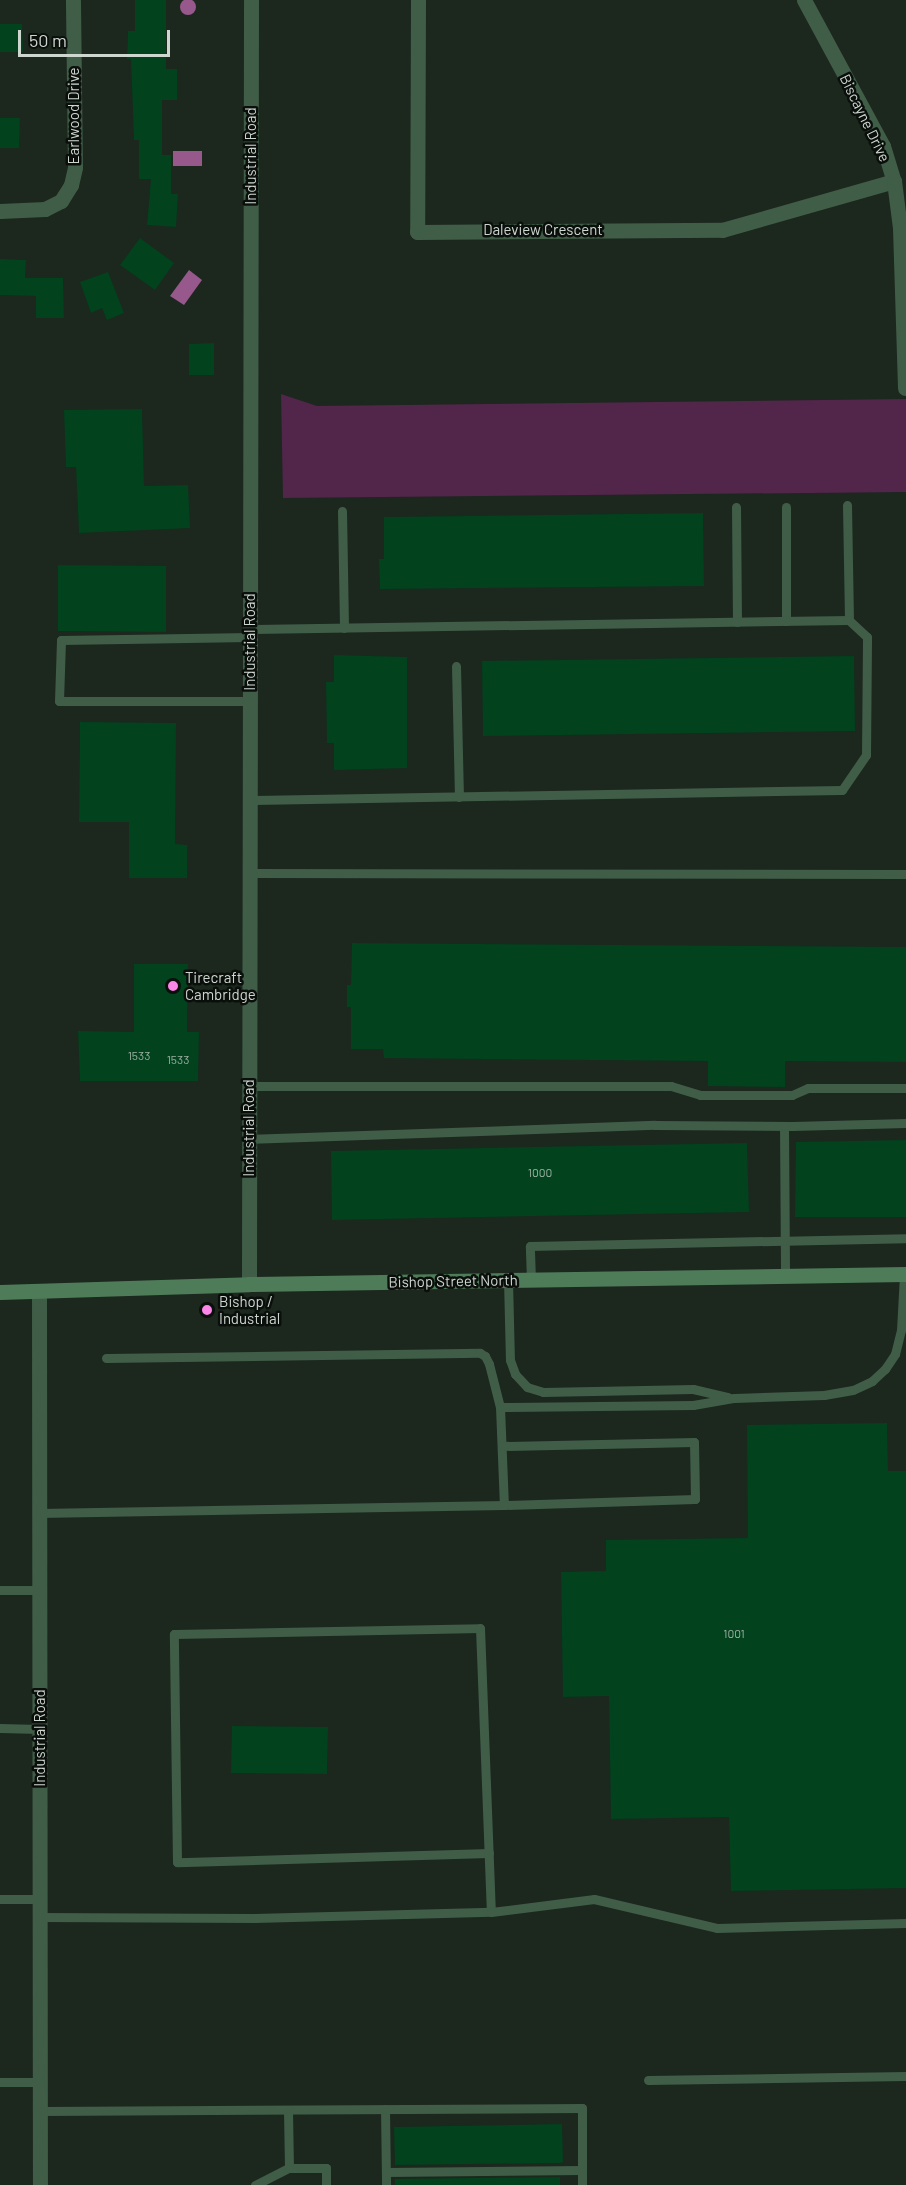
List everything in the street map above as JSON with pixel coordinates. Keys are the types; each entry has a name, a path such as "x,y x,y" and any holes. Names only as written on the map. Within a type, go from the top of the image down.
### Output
{"main road":[{"name":"Bishop Street North","path":"0,1292 249,1284 905,1274"}],"street":[{"name":"Earlwood Drive","path":"0,211 45,209 61,201 71,185 75,167 73,0"},
{"name":"Industrial Road","path":"249,1284 251,0"},
{"name":"Daleview Crescent","path":"418,0 417,232 722,230 894,181"},
{"name":"Biscayne Drive","path":"804,0 883,146 894,181 900,228 905,388"},
{"name":"Industrial Road","path":"39,1291 40,2185"}],"lane":[{"path":"847,504 849,620"},
{"path":"736,507 737,622"},
{"path":"786,507 786,621"},
{"path":"342,511 344,628"},
{"path":"250,701 59,701 61,640 344,628 849,620 867,637 866,755 842,790 250,800"},
{"path":"456,666 459,797"},
{"path":"250,873 906,874"},
{"path":"249,1086 671,1086 700,1095 792,1095 808,1088 906,1088"},
{"path":"249,1139 655,1125 784,1126 906,1123"},
{"path":"784,1126 785,1276"},
{"path":"531,1280 530,1246 906,1238"},
{"path":"500,1407 693,1405 734,1398 824,1395 853,1390 872,1381 885,1369 895,1354 901,1330 905,1274"},
{"path":"508,1280 510,1360 515,1374 527,1387 543,1392 693,1389 734,1398"},
{"path":"106,1358 480,1353 485,1356 489,1364 500,1407 504,1505"},
{"path":"39,1513 504,1505 695,1499 694,1442 502,1446"},
{"path":"0,1590 39,1590"},
{"path":"489,1853 177,1862 174,1634 480,1628 489,1853 491,1912"},
{"path":"0,1728 40,1730"},
{"path":"0,1899 40,1899"},
{"path":"40,1917 254,1918 491,1912 594,1899 717,1928 906,1923"},
{"path":"648,2080 906,2076"},
{"path":"0,2082 40,2082"},
{"path":"40,2111 582,2108 582,2185"},
{"path":"385,2109 386,2185"},
{"path":"288,2110 290,2168"},
{"path":"255,2185 290,2168 326,2168 326,2185"},
{"path":"386,2172 582,2170"}],"shaded area":[{"path":"188,-1 194,1 196,7 194,13 188,15 182,13 180,7 182,1"},
{"path":"173,151 202,151 202,166 173,166"},
{"path":"189,270 202,280 184,305 170,296"},
{"path":"281,394 317,406 906,399 906,492 283,498"}],"building":[{"path":"135,0 166,0 166,69 177,69 177,100 162,100 162,155 171,155 171,194 178,194 176,227 147,225 151,179 139,179 139,140 134,140 131,59 127,59 128,31 135,31"},
{"path":"0,24 22,24 23,52 0,52"},
{"path":"0,118 20,118 19,148 0,148"},
{"path":"140,238 174,263 155,290 120,265"},
{"path":"0,259 26,260 25,278 63,278 64,318 36,318 36,296 0,295"},
{"path":"108,272 124,313 107,320 102,308 91,313 80,282"},
{"path":"214,343 214,375 189,375 189,344"},
{"path":"142,409 144,486 188,485 190,528 79,533 76,467 66,467 64,410"},
{"path":"703,513 704,586 380,589 379,559 384,559 384,517"},
{"path":"58,565 166,566 166,632 58,631"},
{"path":"334,655 407,657 407,768 334,770 334,743 327,743 326,682 334,682"},
{"path":"854,656 855,731 483,736 482,661"},
{"path":"80,722 176,723 175,844 187,845 187,878 129,878 129,822 79,822"},
{"path":"352,943 906,947 906,1062 785,1061 785,1087 708,1086 708,1061 384,1058 383,1049 351,1049 351,1007 347,1007 347,985 351,985"},
{"path":"134,964 188,964 187,1032 199,1032 198,1081 80,1081 78,1031 134,1032"},
{"path":"906,1140 906,1217 795,1217 796,1142"},
{"path":"747,1143 749,1212 332,1220 331,1151"},
{"path":"887,1423 888,1471 906,1471 906,1888 731,1891 729,1817 611,1819 609,1696 563,1697 561,1572 606,1571 606,1540 748,1538 747,1425"},
{"path":"232,1726 328,1727 327,1774 231,1773"},
{"path":"562,2124 563,2162 560,2163 395,2165 394,2127"},
{"path":"560,2177 560,2185 395,2185 395,2179"}],"place":[{"name":"Tirecraft Cambridge","path":"173,986"},
{"name":"Bishop / Industrial","path":"207,1310"}]}
